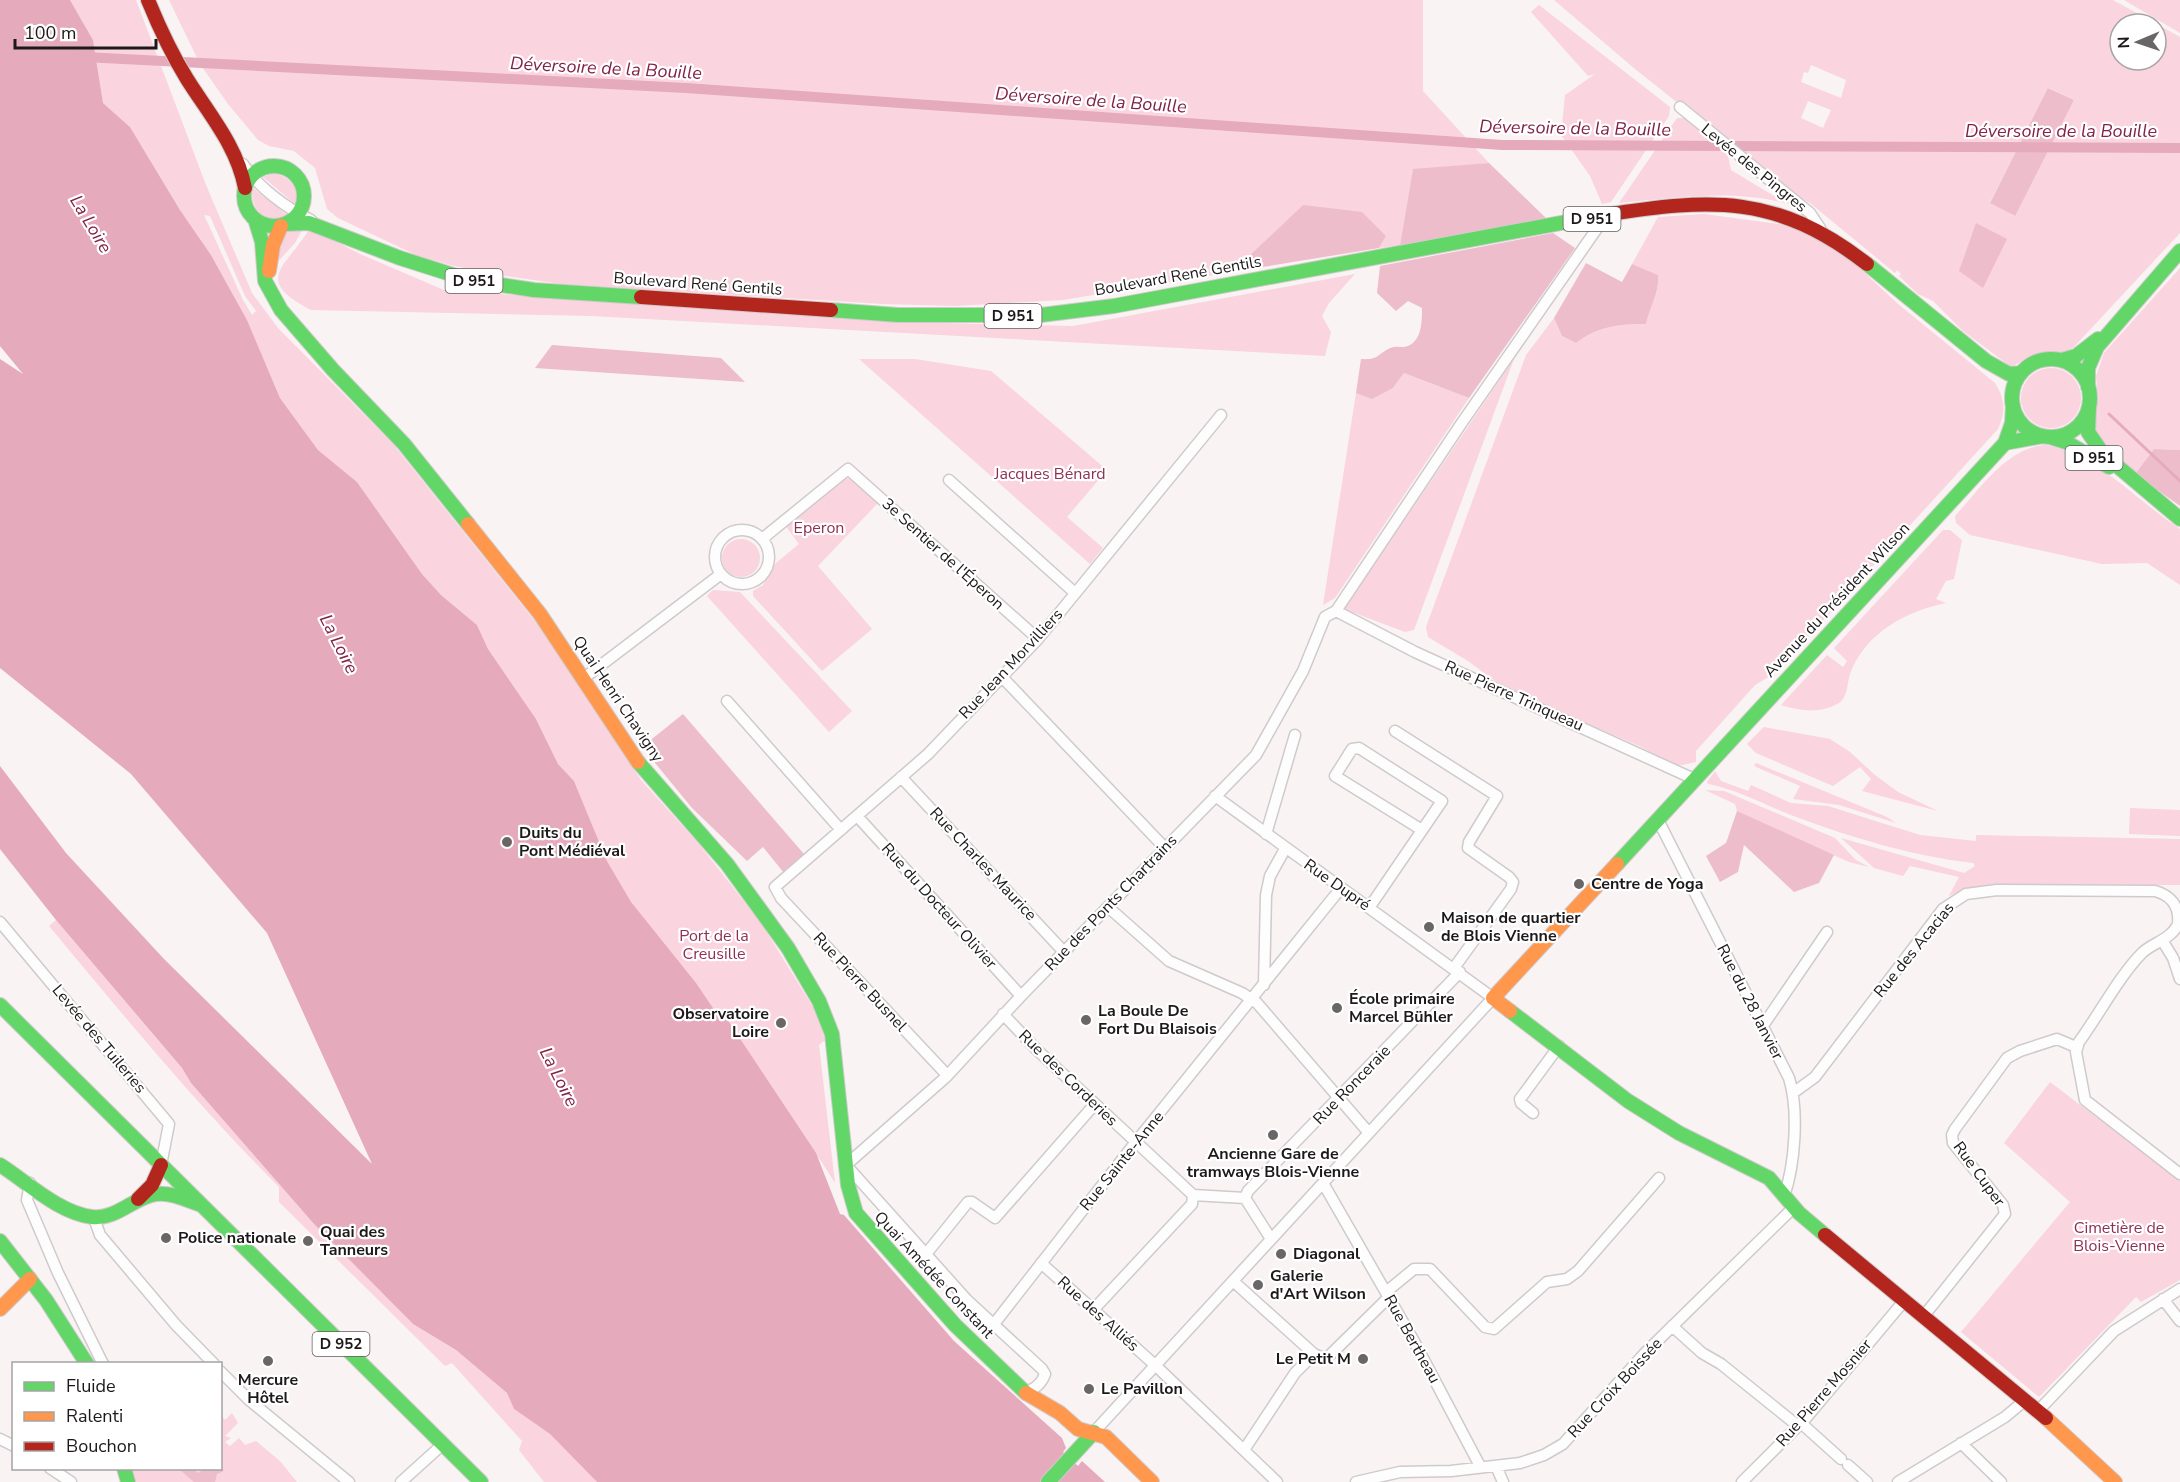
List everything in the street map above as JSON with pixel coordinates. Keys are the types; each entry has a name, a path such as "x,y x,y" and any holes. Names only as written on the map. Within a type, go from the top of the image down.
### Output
{"main road":[{"path":"148,0 179,66 241,168 245,188 245,205 255,219 262,242 262,270 272,295"},
{"path":"204,104 246,155 265,168 253,176 245,188"},
{"name":"Boulevard René Gentils","path":"265,168 287,169 299,179 308,203 329,222 360,243"},
{"path":"272,295 268,275 270,257 284,225 299,213 304,194"},
{"name":"Boulevard René Gentils","path":"255,219 267,226 309,223 469,280 534,290 898,315 985,317 1041,315 1114,306 1605,217 1689,206 1732,204 1779,213 1824,233 1960,342 1999,369 2009,374 2021,373"},
{"path":"2005,443 2072,431 2082,421 2089,407 2088,368 2097,347 2110,329 2180,251"},
{"name":"Quai Henri Chavigny","path":"272,295 312,347 393,431 540,614 638,762 750,892 788,948 819,1001 832,1034 846,1165"},
{"path":"2047,436 2028,429 2020,421 2013,402 2014,388 2021,373 2040,361 2062,360 2076,356 2110,329"},
{"name":"Boulevard René Gentils","path":"1960,342 2001,382 2013,402"},
{"path":"2062,360 2080,372 2088,387"},
{"name":"Avenue du Président Wilson","path":"1493,998 2005,443 2012,423 2013,402"},
{"name":"D 951","path":"2089,407 2087,423 2091,439 2136,484"},
{"name":"D 951","path":"2047,436 2082,450 2136,484 2180,519"},
{"path":"1493,998 1559,1046 1628,1101 1679,1133 1759,1171 1793,1208 2023,1402 2038,1411 2108,1480"},
{"name":"D 952","path":"0,1005 481,1482"},
{"path":"137,1200 152,1185 161,1165"},
{"name":"Quai Amédée Constant","path":"846,1165 850,1198 856,1213 955,1325 1024,1391 1078,1429 1106,1437 1152,1482"},
{"path":"0,1166 68,1208 94,1218 108,1216 137,1200 157,1194 166,1194 202,1205"},
{"path":"0,1240 86,1362"},
{"path":"0,1308 30,1280"},
{"path":"1048,1482 1094,1432"}],"street":[{"path":"204,104 253,176 299,213 360,243"},
{"name":"Levée des Pingres","path":"1680,107 1810,213 1824,233"},
{"name":"Rue des Ponts Chartrains","path":"846,1165 894,1126 947,1075 1003,1014 1256,755 1303,671 1325,617 1336,611 1467,414 1605,217"},
{"name":"Rue Jean Morvilliers","path":"775,888 928,754 1038,639 1221,415"},
{"name":"3e Sentier de l'Éperon","path":"762,539 848,469 1038,639"},
{"path":"949,480 1075,593"},
{"path":"738,531 755,534 762,539 769,555 768,564 759,579 743,584 727,580 721,574 716,556 722,540 738,531"},
{"path":"584,678 721,574"},
{"name":"Rue Pierre Trinqueau","path":"1336,611 1425,656 1694,779"},
{"path":"1002,676 1165,848"},
{"path":"727,701 840,830"},
{"name":"Rue Ronceraie","path":"1245,1198 1248,1191 1340,1098 1457,970 1511,889 1513,882 1509,877 1468,848 1468,842 1497,796 1395,731"},
{"path":"1266,834 1295,735"},
{"path":"1369,908 1442,801 1359,748 1352,749 1335,776 1422,830"},
{"name":"Rue Charles Maurice","path":"901,777 1064,952"},
{"name":"Rue Dupré","path":"1215,796 1493,998"},
{"name":"Rue du Docteur Olivier","path":"857,816 1021,996"},
{"name":"Rue du 28 Janvier","path":"1658,820 1789,1078 1793,1093 1792,1166 1784,1196"},
{"path":"1264,985 1266,896 1270,876 1285,849"},
{"name":"Rue Pierre Busnel","path":"775,888 781,898 947,1075"},
{"name":"Rue Sainte-Anne","path":"994,1324 1135,1143 1341,888"},
{"name":"Rue des Acacias","path":"1793,1093 1815,1077 1943,909 1958,897 1996,890 2155,891 2176,896"},
{"path":"2176,896 2179,922 2173,932 2136,960 2076,1047 2085,1100 2180,1174"},
{"path":"1108,907 1169,961 1252,999 1369,1133"},
{"name":"Levée des Tuileries","path":"0,922 169,1124 161,1165"},
{"path":"1762,1027 1827,932"},
{"path":"2162,940 2173,958 2180,979"},
{"path":"1094,1432 1493,998"},
{"name":"Rue des Corderies","path":"1003,1014 1135,1143 1193,1195"},
{"name":"Rue Cuper","path":"1923,1317 2005,1214 2003,1205 1953,1143 1955,1130 2011,1056 2057,1039 2076,1047"},
{"path":"1533,1113 1521,1103 1520,1099 1559,1046"},
{"path":"926,1254 968,1202 972,1202 995,1218 1095,1104"},
{"path":"846,1165 883,1209 967,1300 1045,1374 1033,1389 1024,1391"},
{"path":"1233,1281 1314,1354 1323,1359 1331,1357 1414,1269 1430,1269 1485,1327 1491,1329 1547,1282 1567,1279 1578,1271 1659,1178"},
{"path":"30,1183 27,1200 57,1273 102,1362"},
{"name":"Rue Bertheau","path":"1323,1183 1388,1295 1480,1466"},
{"path":"1094,1309 1192,1204 1193,1195 1245,1198 1271,1239"},
{"name":"Rue Croix Boissée","path":"1356,1482 1400,1472 1451,1477 1480,1466 1496,1466 1533,1459 1563,1444 1672,1326 1793,1208"},
{"path":"94,1218 100,1235 176,1325 212,1362"},
{"name":"Rue des Alliés","path":"1041,1263 1155,1365 1277,1482"},
{"path":"2038,1411 2107,1338 2163,1299 2180,1290"},
{"path":"2163,1299 2180,1321"},
{"name":"Rue Pierre Mosnier","path":"1742,1482 1800,1424 1904,1301"},
{"path":"1672,1326 1702,1353 1721,1364 1800,1424 1867,1482"},
{"path":"1244,1450 1295,1373 1314,1354"},
{"path":"222,1373 249,1400 349,1482"},
{"path":"1898,1482 2023,1402"},
{"path":"1961,1443 2001,1482"},
{"path":"401,1482 442,1444"},
{"path":"1496,1466 1503,1482"},
{"path":"53,1470 71,1482"}],"green space":[{"name":"Port de la Creusille","path":"70,0 136,0 206,185 252,293 278,328 393,444 546,635 641,780 698,843 761,923 816,1012 825,1040 819,1045 835,1183 821,1161 673,976 607,861 574,781 558,764 536,719 488,649 477,625 441,595 422,574 357,482 318,450 280,398 247,320 211,255 180,210 130,127 103,103 93,40","holes":["204,215 210,216 245,296 256,311 252,315"]},
{"path":"169,0 1423,0 1423,91 1489,163 1413,170 1400,245 1379,248 1386,236 1303,205 1232,272 1063,300 955,306 882,304 561,284 454,266 416,255 338,218 327,209 315,168 294,151 269,146 258,140 228,104 200,64"},
{"path":"1554,0 2113,0 2135,12 2108,12 2108,72 2168,72 2168,30 2180,37 2180,233 2073,348 2063,352 2031,356 2010,366 1963,331 1933,301 1918,294 1899,276 1901,274 1897,270 1895,273 1810,203 1791,193 1782,200 1785,203 1743,196 1723,196 1681,197 1619,203 1677,118 1686,118 1728,156 1731,170 1774,196 1781,185 1635,69","holes":["1811,65 1846,80 1841,98 1801,82 1804,72 1808,73","2049,88 2074,100 2014,216 1990,202","1808,101 1831,110 1823,128 1801,118"]},
{"path":"2124,0 2180,0 2180,33 2168,26 2168,12 2144,12"},
{"path":"1539,5 1670,107 1669,116 1611,202 1602,204 1590,176 1561,135 1565,95 1595,74 1588,76 1531,12"},
{"path":"274,173 289,180 295,188 295,204 263,177"},
{"path":"253,188 287,215 272,218 261,214 254,203"},
{"path":"1704,214 1801,227 1852,261 1898,304 1995,383 2001,394 2003,411 1998,429 1775,673 1755,685 1696,751 1696,762 1677,766 1639,746 1506,689 1468,661 1428,637 1426,627 1526,355 1554,318 1562,336 1576,343 1584,337 1610,327 1646,324 1656,293 1658,275 1632,264 1658,217"},
{"path":"304,226 295,243 273,267 283,232"},
{"path":"310,228 360,254 444,290 893,322 1073,326 1355,274 1329,303 1322,316 1331,332 1325,356 592,316 311,310 282,290 278,281 279,272 284,263"},
{"path":"2180,268 2180,450 2154,449 2135,474 2097,440 2092,425 2098,397 2096,376 2104,353"},
{"name":"Jacques Bénard","path":"859,359 915,359 991,371 1107,470 1067,517 1103,548 1090,564"},
{"path":"1514,359 1414,630 1405,632 1344,609"},
{"path":"2051,368 2072,377 2081,398 2072,419 2051,428 2030,419 2021,398 2030,377"},
{"path":"1404,373 1469,398 1335,598 1323,605 1356,393 1372,398 1393,388"},
{"path":"2046,445 2083,458 2180,529 2180,585 2147,563 2102,564 1970,535 1956,523 1955,516 1995,471 2019,453"},
{"name":"Eperon","path":"845,478 852,479 879,502 818,566 872,629 822,671 753,596 753,591 763,585 776,563 799,544 785,525"},
{"path":"1943,530 1950,530 1962,540 1954,579 1946,581 1936,599 1946,603 1902,618 1876,636 1857,660 1850,674 1846,694 1839,703 1817,710 1795,709 1781,705 1827,655 1843,667 1847,661 1834,648"},
{"path":"741,539 755,544 760,558 755,572 741,577 727,572 722,558 727,544"},
{"path":"713,590 740,592 852,711 829,732 707,596"},
{"path":"1764,727 1830,739 1850,752 1898,792 1938,811 1862,791 1871,779 1860,767 1833,786 1756,753 1747,744"},
{"path":"1756,763 1887,817 1896,823 1839,805 1793,799 1800,786 1756,767 1754,765"},
{"path":"1715,771 1721,781 1748,791 1751,785 1791,803 1828,806 1920,835 1976,841 1976,835 2180,839 2180,885 1995,884 1964,889 1949,896 1959,877 1910,866 1903,876 1874,868 1841,838 1964,873 1975,866 1973,863 1907,851 1820,826 1743,794 1708,784 1707,782"},
{"path":"1705,790 1724,791 1835,838 1856,860 1869,867 1849,862 1750,818 1737,811 1735,804"},
{"path":"2130,808 2180,810 2180,836 2129,834"},
{"path":"56,920 182,1068 191,1083 314,1224 413,1324 456,1350 507,1393 514,1409 550,1434 597,1482 544,1482 519,1450 522,1441 452,1363 445,1366 279,1202 279,1187 190,1092 49,926"},
{"name":"Cimetière de Blois-Vienne","path":"2050,1082 2180,1181 2180,1280 2141,1302 2136,1297 2039,1397 1961,1332 2070,1202 2004,1143"},
{"path":"232,1413 238,1423 225,1436 231,1438 225,1442 230,1446 239,1438 245,1445 256,1441 280,1461 297,1482 136,1482 132,1470 222,1470 222,1416 225,1420"}],"shaded area":[{"path":"2048,88 2074,100 2015,216 1990,203"},
{"path":"1489,163 1547,219 1400,245 1413,169"},
{"path":"1303,205 1362,212 1386,236 1379,248 1232,272"},
{"path":"1976,223 2007,239 1983,288 1959,271"},
{"path":"1553,233 1575,248 1469,398 1404,373 1393,388 1372,399 1356,393 1361,359 1374,358 1392,347 1410,345 1420,332 1422,308 1408,301 1396,311 1377,293 1380,266"},
{"path":"1586,263 1622,282 1632,264 1658,275 1656,293 1646,324 1610,327 1584,337 1576,343 1562,336 1554,318"},
{"path":"552,345 721,358 745,382 535,368"},
{"path":"2154,449 2180,450 2180,506 2135,474"},
{"path":"683,714 804,854 784,873 763,847 747,861 692,808 642,747"},
{"path":"1737,811 1834,855 1819,883 1794,892 1744,845 1738,872 1720,882 1706,856 1726,843"},
{"path":"180,1470 194,1470 198,1473 202,1470 224,1471 217,1474 215,1482 194,1482"}],"water":[{"name":"La Loire","path":"0,0 70,0 93,40 103,103 130,127 180,210 211,255 247,320 280,398 318,450 357,482 422,574 441,595 477,625 488,649 536,719 558,764 574,781 607,861 631,902 696,983 719,1017 727,1019 816,1153 840,1214 844,1215 954,1341 1062,1438 1066,1448 1063,1452 1078,1466 1082,1461 1105,1482 597,1482 550,1434 514,1409 507,1393 456,1350 413,1324 314,1224 191,1083 182,1068 56,920 0,849 0,766 66,853 164,959 372,1164 267,933 131,774 0,668 0,359 23,374 0,346"}],"waterway":[{"name":"Déversoire de la Bouille","path":"84,57 686,88 1502,145 2180,148"},
{"path":"2109,414 2180,481"}],"traffic: fast":[{"path":"274,166 291,171 299,179 304,196 299,213 291,221 274,226 257,221 249,213 244,196 249,179 257,171 274,166"},
{"path":"831,310 898,315 1041,315 1114,306 1604,215"},
{"path":"255,219 262,242 265,281 281,310 333,370 404,444 468,524"},
{"path":"286,224 309,223 400,258 469,280 534,290 641,297"},
{"path":"2088,387 2088,368 2097,347 2180,251"},
{"path":"1867,264 1986,361 2009,374 2021,373"},
{"path":"2062,360 2076,356 2098,339"},
{"path":"2051,359 2066,362 2078,371 2087,383 2090,398 2087,413 2078,425 2066,434 2051,437 2036,434 2024,425 2015,413 2012,398 2015,383 2024,371 2036,362 2051,359"},
{"path":"1617,864 2005,443 2012,423 2013,405"},
{"path":"2089,408 2088,432 2103,454 2180,519"},
{"path":"2005,443 2043,436"},
{"path":"2050,437 2066,442 2109,467"},
{"path":"638,762 727,864 788,948 819,1001 832,1034 848,1185 856,1213 955,1325 1026,1393"},
{"path":"0,1005 481,1482"},
{"path":"1510,1011 1628,1101 1679,1133 1769,1178 1799,1213 1825,1235"},
{"path":"0,1165 68,1210 92,1217 109,1215 140,1199 156,1194 173,1195 201,1205"},
{"path":"0,1241 46,1300 86,1362"},
{"path":"1048,1482 1094,1432"},
{"path":"125,1470 128,1482"}],"traffic: slow":[{"path":"269,271 273,245 281,226"},
{"path":"468,524 540,614 638,762"},
{"path":"1510,1011 1493,998 1617,864"},
{"path":"0,1309 30,1279"},
{"path":"1026,1393 1060,1413 1078,1429 1106,1437 1152,1482"},
{"path":"2046,1418 2115,1482"}],"traffic: jam":[{"path":"148,0 187,79 229,144 245,188"},
{"path":"1604,215 1678,206 1742,207 1773,213 1803,224 1834,241 1867,264"},
{"path":"641,297 831,310"},
{"path":"138,1199 152,1185 161,1165"},
{"path":"1825,1235 2046,1418"}],"place":[{"name":"Duits du Pont Médiéval","path":"507,842"},
{"name":"Centre de Yoga","path":"1579,884"},
{"name":"Maison de quartier de Blois Vienne","path":"1429,927"},
{"name":"École primaire Marcel Bühler","path":"1337,1008"},
{"name":"La Boule De Fort Du Blaisois","path":"1086,1020"},
{"name":"Observatoire Loire","path":"781,1023"},
{"name":"Ancienne Gare de tramways Blois-Vienne","path":"1273,1135"},
{"name":"Police nationale","path":"166,1238"},
{"name":"Quai des Tanneurs","path":"308,1241"},
{"name":"Diagonal","path":"1281,1254"},
{"name":"Galerie d'Art Wilson","path":"1258,1285"},
{"name":"Le Petit M","path":"1363,1359"},
{"name":"Mercure Hôtel","path":"268,1361"},
{"name":"Le Pavillon","path":"1089,1389"}]}
